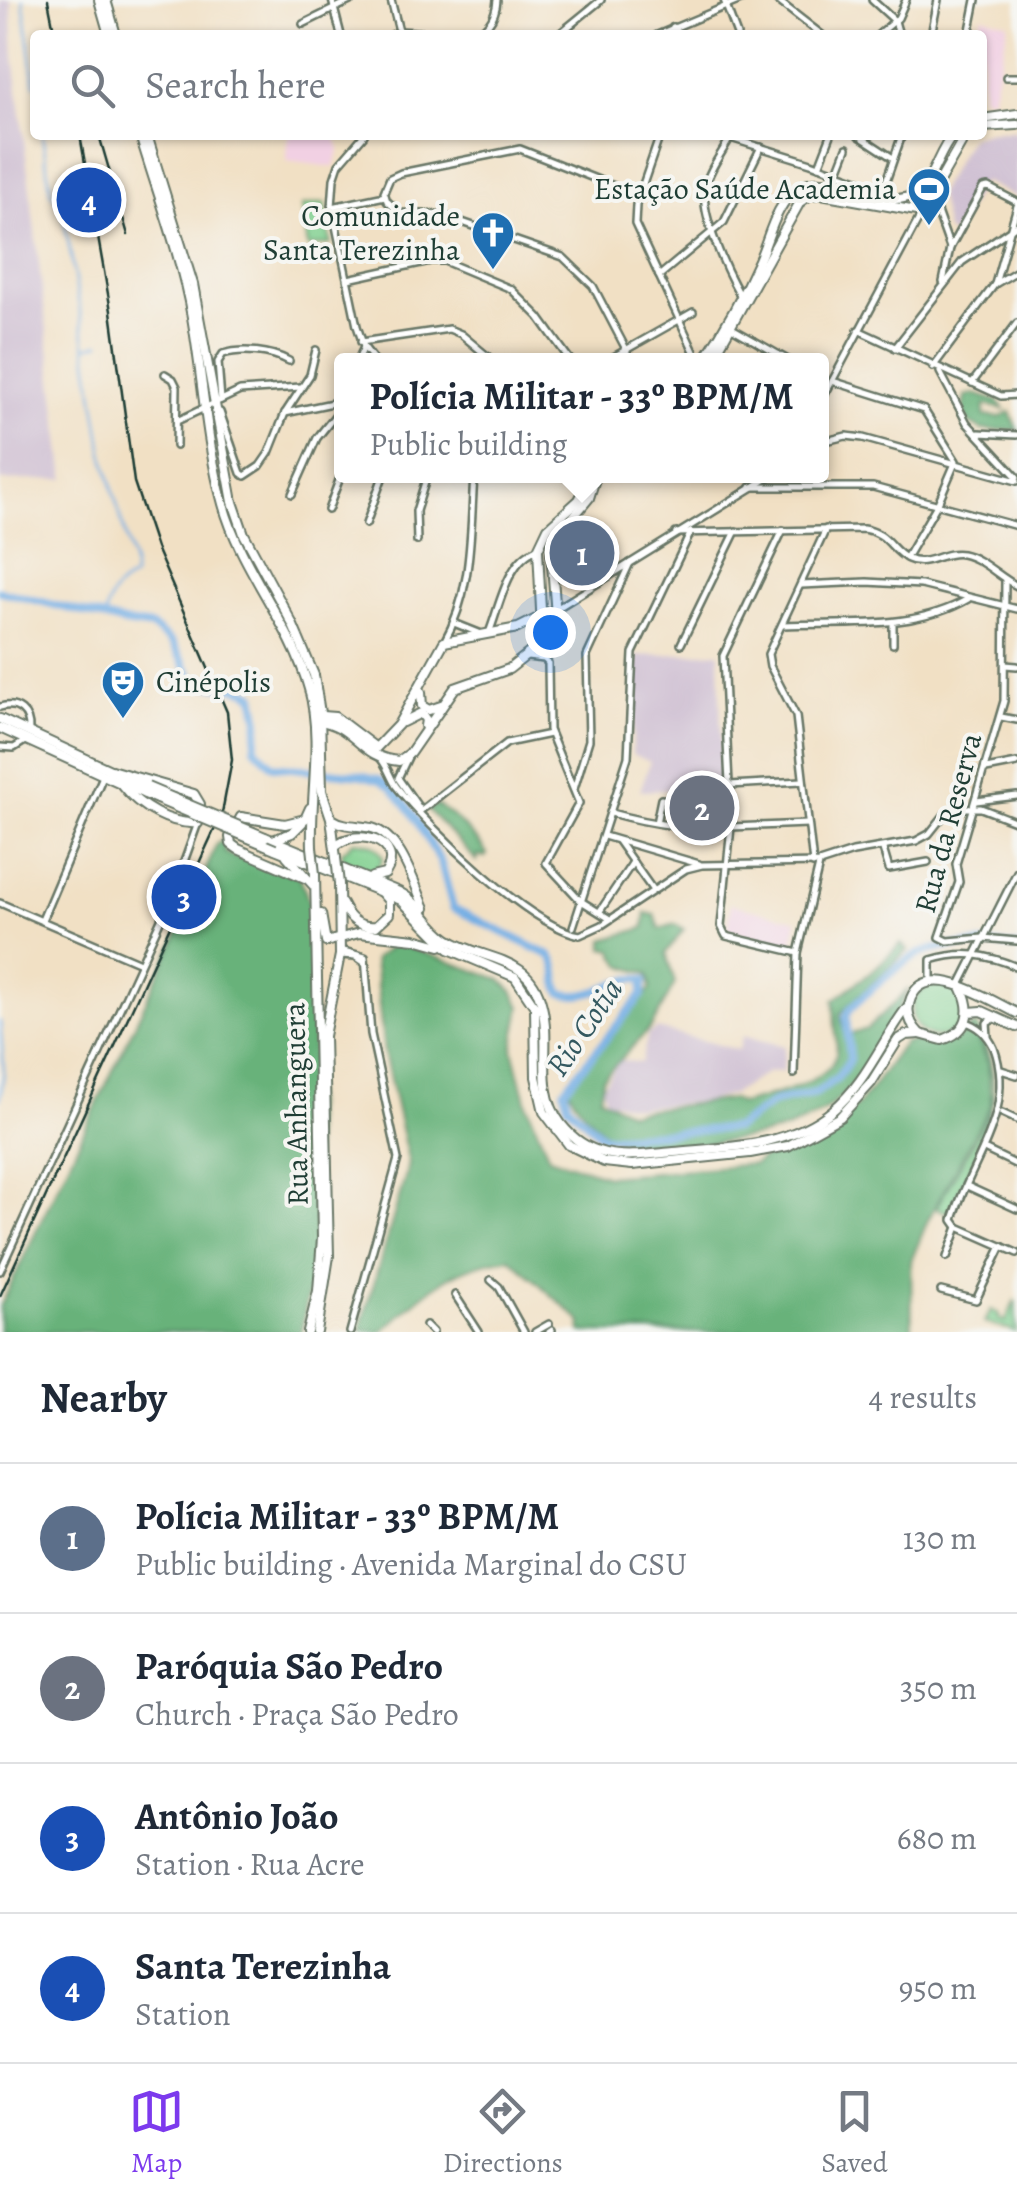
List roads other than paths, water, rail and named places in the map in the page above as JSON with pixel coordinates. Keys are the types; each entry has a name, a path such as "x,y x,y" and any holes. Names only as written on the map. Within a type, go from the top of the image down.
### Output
{"main road":[{"path":"102,0 111,30"},
{"path":"987,118 1017,114"},
{"path":"987,127 1017,125"},
{"path":"141,140 188,298 214,405 212,458 228,518 242,554 296,656 317,719"},
{"path":"149,140 193,284 225,473 240,524 306,654 324,708 381,760 399,761 410,753 460,684 498,674 530,655 551,630 556,609 550,566 554,543 589,498 592,483"},
{"path":"920,211 911,204 915,194 928,181 936,159 949,140"},
{"path":"920,211 963,140"},
{"path":"705,353 760,259 778,214 790,195 805,184 841,179 897,199 915,194 929,200"},
{"path":"778,214 777,220 782,222 800,202 816,194 920,211"},
{"path":"716,353 794,210"},
{"path":"530,655 540,637 538,549 550,526 579,500 589,483"},
{"path":"550,526 560,534"},
{"path":"543,536 554,543"},
{"path":"381,760 384,746 444,642 526,626 556,609"},
{"path":"422,682 422,706 429,710 442,706"},
{"path":"317,719 318,696"},
{"path":"398,725 421,713 426,720 419,739"},
{"path":"0,719 27,736 146,791 409,897 433,926 456,944 513,965 530,981 542,1004 544,1080 552,1108 575,1138 606,1154 747,1145 800,1130 831,1112 855,1088 919,987 932,980 951,981 1017,1013"},
{"path":"317,719 336,721 376,748 384,746"},
{"name":"Rua Anhanguera","path":"308,1332 318,1291 322,1238 315,1006 318,896 312,847 318,783 317,719"},
{"path":"0,728 27,736"},
{"path":"384,746 399,761"},
{"path":"107,773 194,794 200,804 198,823 180,824 161,815 107,773"},
{"name":"Rua Anhanguera","path":"317,1332 330,1256 324,1036 340,952 339,884 332,818 318,783"},
{"path":"122,784 274,844 408,904 449,949"},
{"path":"274,844 292,833 314,799"},
{"path":"304,819 285,824 241,817 230,837 231,844 314,878"},
{"path":"332,818 338,824 374,829 391,840 433,926"},
{"path":"312,835 322,829 333,832"},
{"path":"335,846 347,837 360,835 382,844 391,860 388,870 377,877 359,874"},
{"path":"274,844 314,878"},
{"path":"340,901 354,920 376,926 390,914 389,901 379,890"},
{"path":"318,896 326,942 340,952"},
{"path":"326,942 358,933 415,938 504,970 526,988 535,1007 536,1077 544,1112 570,1146 604,1162 632,1165 788,1146 840,1117 870,1083 898,1040 906,1035 920,1034 934,1040 950,1038 968,1017 982,1011 1017,1027"},
{"path":"961,988 968,1017"},
{"path":"909,1005 910,1021 920,1034"}],"street":[{"path":"332,0 340,30"},
{"path":"303,24 352,0"},
{"path":"391,0 399,30"},
{"path":"479,30 494,15 497,0"},
{"path":"564,30 601,0"},
{"path":"667,30 725,3 742,0"},
{"path":"776,0 815,30"},
{"path":"872,0 895,21 898,30"},
{"path":"884,30 895,21 906,0"},
{"path":"932,30 938,0"},
{"path":"970,30 976,0"},
{"path":"725,3 735,30"},
{"path":"1006,76 1017,77"},
{"path":"360,140 340,164 334,179 332,207 362,345 360,353"},
{"path":"658,140 639,196 636,224 697,353"},
{"path":"729,140 705,188 714,231 740,295"},
{"path":"737,140 872,187 885,184 900,140"},
{"path":"818,166 829,140"},
{"path":"866,140 895,158"},
{"path":"659,276 728,215 762,147"},
{"path":"627,350 593,286 563,257 442,215 400,213 385,196 387,182 401,173 520,148 639,196"},
{"path":"841,179 847,148"},
{"path":"936,368 995,284 1017,204 988,186 983,188 950,248 942,285"},
{"path":"332,207 385,196"},
{"path":"929,200 950,248"},
{"path":"829,387 920,211 938,217"},
{"path":"896,348 971,253 1017,225"},
{"path":"348,278 430,261 444,262 511,289 539,317 565,353"},
{"path":"995,284 1017,271"},
{"path":"621,353 693,312"},
{"path":"972,384 1017,323"},
{"path":"730,327 776,353"},
{"path":"362,345 449,329 462,334 484,353"},
{"path":"858,330 1001,396 1017,395"},
{"path":"362,345 368,353"},
{"path":"290,361 271,354 227,353 218,359 214,405 244,476 264,461 285,413 312,370 316,350"},
{"path":"936,368 962,415 1017,479"},
{"path":"165,374 177,387 176,446"},
{"path":"209,374 219,381"},
{"path":"831,383 924,410 956,464"},
{"path":"177,421 248,389 301,387"},
{"path":"285,413 334,405"},
{"path":"292,494 317,438 334,417"},
{"path":"976,433 1017,435"},
{"path":"829,440 863,438 1017,479"},
{"path":"906,558 956,464"},
{"path":"328,510 338,483"},
{"path":"366,524 381,483"},
{"path":"417,541 416,511 425,483"},
{"path":"444,642 454,623 466,580 473,483"},
{"path":"556,609 759,483"},
{"path":"751,488 872,486 1017,526"},
{"path":"794,1074 798,953 816,864 795,712 768,660 770,648 826,529"},
{"path":"782,530 723,656 731,827 721,926 726,936 798,953"},
{"path":"676,533 873,530 888,538 906,558 922,562 958,553 1017,586"},
{"path":"681,644 736,531"},
{"path":"573,927 630,746 633,653 691,532"},
{"path":"454,623 486,633 518,563 528,552 538,549"},
{"path":"574,789 589,740 586,656 632,560"},
{"name":"Rua da Reserva","path":"982,938 948,941 940,933 958,889 960,878 955,866 1001,717 1005,580"},
{"path":"801,584 890,582 941,589 1017,609"},
{"path":"782,625 893,621 940,613 968,599"},
{"path":"893,621 893,644"},
{"path":"530,655 548,663 550,734 578,802 546,863 581,900 610,919"},
{"path":"1005,666 1017,666"},
{"path":"0,706 10,705 23,711 28,719 27,736 0,758"},
{"path":"1001,717 1017,720"},
{"path":"420,811 499,748 514,740 550,734"},
{"path":"0,747 10,749"},
{"path":"410,753 398,778 420,811"},
{"path":"381,760 397,787 488,878 554,926 580,936 686,868 816,864 853,852 922,839 950,811 1017,796"},
{"path":"986,769 1017,763"},
{"path":"42,920 107,773"},
{"path":"730,785 803,781"},
{"path":"611,813 656,823 675,826 688,805 661,800 656,823"},
{"path":"975,804 1017,822"},
{"path":"0,1271 177,884 198,823"},
{"path":"731,827 809,824"},
{"path":"603,835 702,865"},
{"path":"616,838 652,889"},
{"path":"882,848 889,869 928,862"},
{"path":"600,910 633,862"},
{"path":"961,988 976,950 1017,872"},
{"path":"0,902 140,963"},
{"path":"982,938 1017,941"},
{"path":"932,980 931,960 976,950 1017,967"},
{"path":"340,952 360,958 366,966 371,1034 398,1158 350,1332"},
{"path":"968,1017 988,1039 1001,1070 1002,1114 953,1220 958,1227 1017,1253"},
{"path":"988,1039 986,1025 997,1018"},
{"path":"1001,1070 1017,1075"},
{"path":"1002,1114 1017,1120"},
{"path":"986,1150 1017,1165"},
{"path":"967,1186 1017,1209"},
{"path":"947,1257 958,1227"},
{"path":"941,1291 972,1301 978,1298 1002,1246"},
{"path":"490,1280 498,1286 524,1332"},
{"path":"455,1296 479,1332"},
{"path":"426,1325 433,1332"},
{"path":"535,1332 550,1329"}],"waterway":[{"path":"23,0 30,50"},
{"path":"43,140 51,193 61,204 103,453 133,564 133,578 113,593 105,617"},
{"path":"87,347 100,343"},
{"name":"Rio Cotia","path":"0,591 152,627 172,643 195,682 254,695 259,721 255,748 273,766 361,775 391,787 411,811 441,863 453,908 551,956 562,993 585,994 624,980 644,980 642,995 564,1090 568,1105 603,1137 736,1128 774,1102 816,1093 838,1077 850,1059 846,1017 850,1009 902,964 928,951 953,946 1017,947"},
{"path":"0,1021 4,1071 0,1099"}],"railway":[{"path":"48,0 54,30"},
{"path":"0,1296 222,813 232,760 227,712 156,548 134,482 111,311 81,140"},
{"path":"100,140 128,235"}],"place":[{"name":"Santa Terezinha","path":"89,200"},
{"name":"Estação Saúde Academia","path":"929,227"},
{"name":"Comunidade Santa Terezinha","path":"493,271"},
{"name":"Polícia Militar - 33º BPM/M","path":"582,553"},
{"name":"Cinépolis","path":"123,720"},
{"name":"Paróquia São Pedro","path":"702,808"},
{"name":"Antônio João","path":"184,897"}]}
